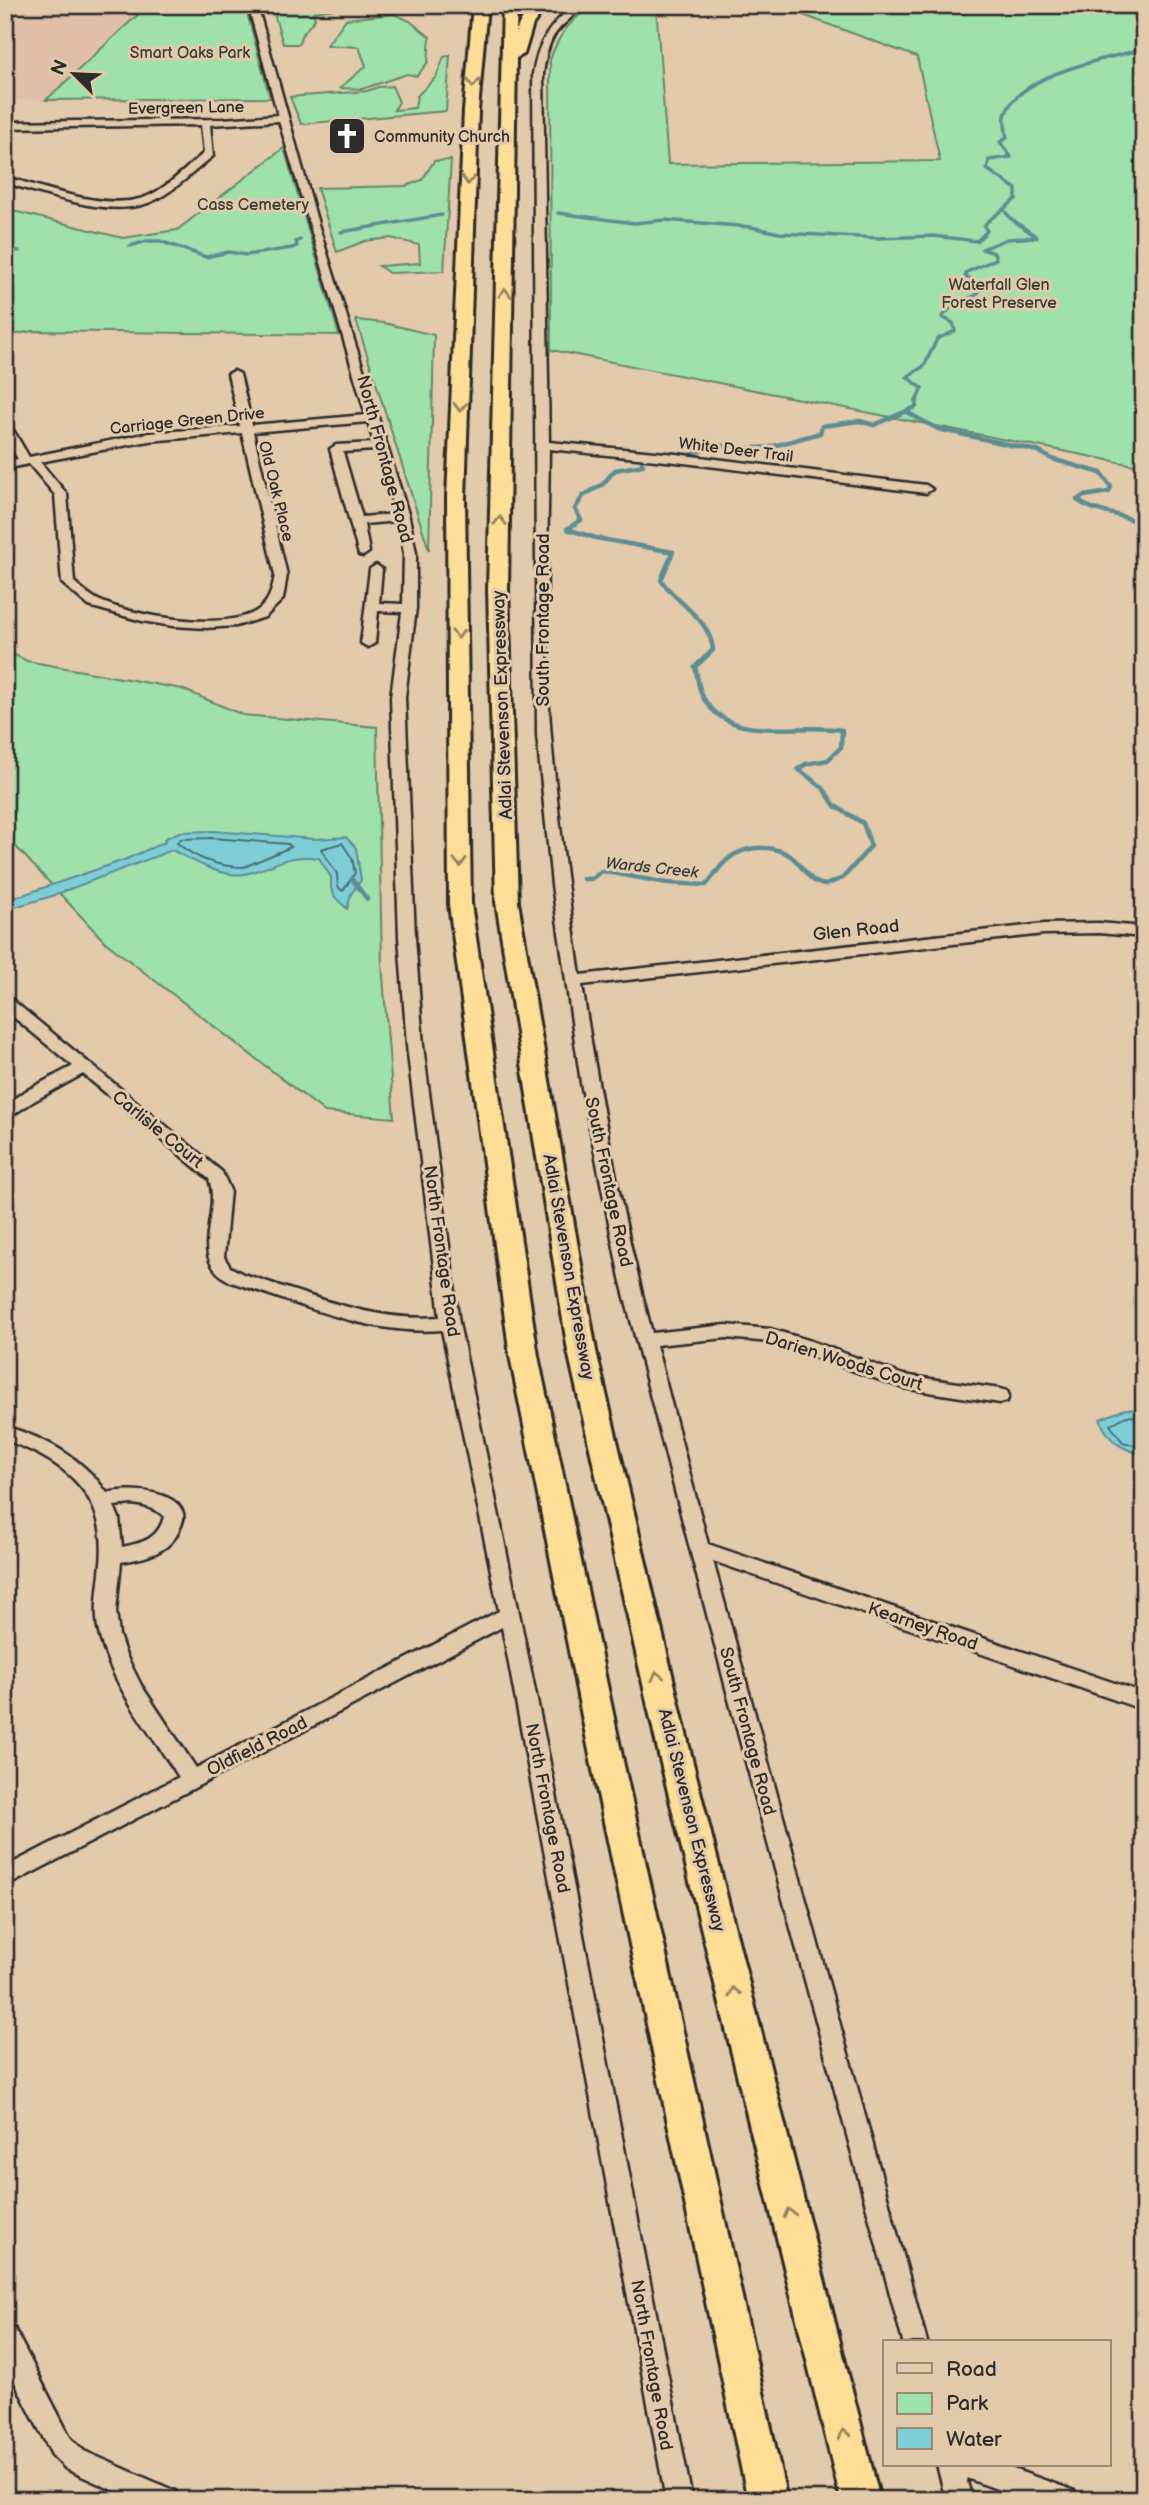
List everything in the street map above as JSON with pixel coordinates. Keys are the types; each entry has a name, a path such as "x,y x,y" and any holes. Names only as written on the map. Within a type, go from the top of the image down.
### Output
{"highway":[{"path":"480,5 475,57 456,498 460,904 524,1356 607,1762 768,2500"},
{"name":"Adlai Stevenson Expressway","path":"510,5 498,589 507,902 582,1351 675,1755 861,2500"},
{"path":"509,75 526,24 540,5"},
{"path":"462,17 475,57"}],"street":[{"name":"North Frontage Road","path":"252,5 313,224 403,517 410,553 409,608 398,697 407,937 415,1046 450,1323 510,1614 679,2500"},
{"name":"South Frontage Road","path":"582,5 549,31 541,43 537,74 543,445 541,622 544,735 558,881 589,1083 629,1278 738,1696 914,2340"},
{"name":"Evergreen Lane","path":"5,125 284,118"},
{"path":"5,180 100,204 145,202 209,154 205,122"},
{"name":"Old Oak Place","path":"29,461 61,494 68,583 94,603 184,624 232,624 272,606 282,589 234,374"},
{"name":"Carriage Green Drive","path":"5,466 130,440 374,418"},
{"path":"5,425 13,443 29,461"},
{"name":"White Deer Trail","path":"543,445 676,458 926,489"},
{"path":"363,552 336,449 382,446"},
{"path":"357,521 403,517"},
{"path":"368,643 376,569"},
{"path":"372,607 409,608"},
{"name":"Glen Road","path":"573,981 1044,929 1088,928 1144,932"},
{"name":"Carlisle Court","path":"5,1002 216,1177 221,1189 215,1258 224,1271 237,1278 382,1320 428,1327 450,1323"},
{"path":"5,1115 28,1097 82,1068"},
{"name":"Darien Woods Court","path":"646,1340 719,1332 754,1333 792,1341 866,1370 918,1386 1000,1396"},
{"path":"5,1433 35,1444 72,1466 89,1481 103,1502 113,1539 106,1602 110,1636 124,1672 192,1779"},
{"path":"103,1502 130,1496 148,1497 165,1505 174,1514 173,1530 166,1539 135,1552 111,1556"},
{"name":"Kearney Road","path":"702,1550 1144,1702"},
{"name":"Oldfield Road","path":"5,1878 510,1614"},
{"path":"5,2337 61,2446 75,2460 166,2500"},
{"path":"950,2466 959,2500"},
{"path":"969,2466 1066,2500"}],"shaded area":[{"path":"5,5 148,5 46,100 5,99"}],"green space":[{"name":"Smart Oaks Park","path":"148,5 245,5 270,98 46,100"},
{"path":"278,5 362,5 313,12 315,19 301,36 299,44 283,44 275,17"},
{"name":"Waterfall Glen Forest Preserve","path":"594,5 656,5 668,164 940,161 917,57 776,5 1144,5 1144,467 551,350 550,60 566,28"},
{"path":"394,14 410,21 430,37 428,62 417,76 407,74 362,89 340,88 366,66 359,47 327,45 346,19"},
{"path":"450,55 446,111 301,124 290,97 367,91 392,86 399,102 394,110 415,108 417,96 436,77 444,57"},
{"name":"Cass Cemetery","path":"284,148 339,335 33,331 5,336 5,209 123,238 177,230"},
{"path":"451,160 444,271 389,273 379,266 420,263 419,245 391,238 365,241 337,252 317,188 406,186 422,180 434,161"},
{"path":"356,320 384,323 434,335 429,550"},
{"path":"5,650 27,661 182,689 243,715 377,727 382,963 394,1118 325,1112 105,942 5,835"}],"water":[{"path":"214,831 315,839 346,837 356,848 361,880 351,894 347,909 335,897 331,888 331,877 319,858 288,859 235,875 207,867 172,850 49,897 5,910 5,901 124,860 165,842 164,839 179,832"},
{"path":"1125,1409 1144,1411 1144,1455 1117,1443 1103,1427 1100,1419"}],"waterway":[{"path":"558,213 634,223 664,220 751,227 779,233 879,238 933,236 977,241 987,231 984,226 987,222 1016,199 1016,189 987,169 989,160 1011,157 1000,142 1007,138 1005,116 1013,101 1026,89 1065,70 1144,49"},
{"path":"916,402 922,388 907,377 924,366 937,339 955,331 953,323 942,317 955,303 975,296 981,289 976,281 965,277 967,272 996,259 994,253 982,249 1007,239 1037,237 1010,218 1005,211"},
{"path":"341,232 442,215"},
{"path":"130,246 147,241 160,241 206,257 229,252 246,255 292,248 297,246 296,242 300,240"},
{"path":"5,250 19,251"},
{"name":"Wards Creek","path":"693,453 719,445 740,449 770,447 820,433 822,426 860,421 874,425 916,407 917,400"},
{"path":"908,413 938,429 1038,451 1052,459 1101,473 1111,487 1109,492 1084,496 1077,500 1144,526"},
{"name":"Wards Creek","path":"583,879 591,879 602,871 667,883 706,885 724,863 735,855 763,848 782,851 797,862 812,879 825,885 843,878 871,846 863,823 835,806 823,788 798,769 806,764 828,760 841,747 842,730 748,727 731,722 716,713 704,699 695,667 713,650 711,639 700,620 661,580 673,552 596,538 567,529 581,520 575,509 583,496 603,484 615,470 643,465 642,463"},
{"name":"Wards Creek","path":"352,879 367,899"}],"place":[{"name":"Community Church","path":"347,136"}]}
